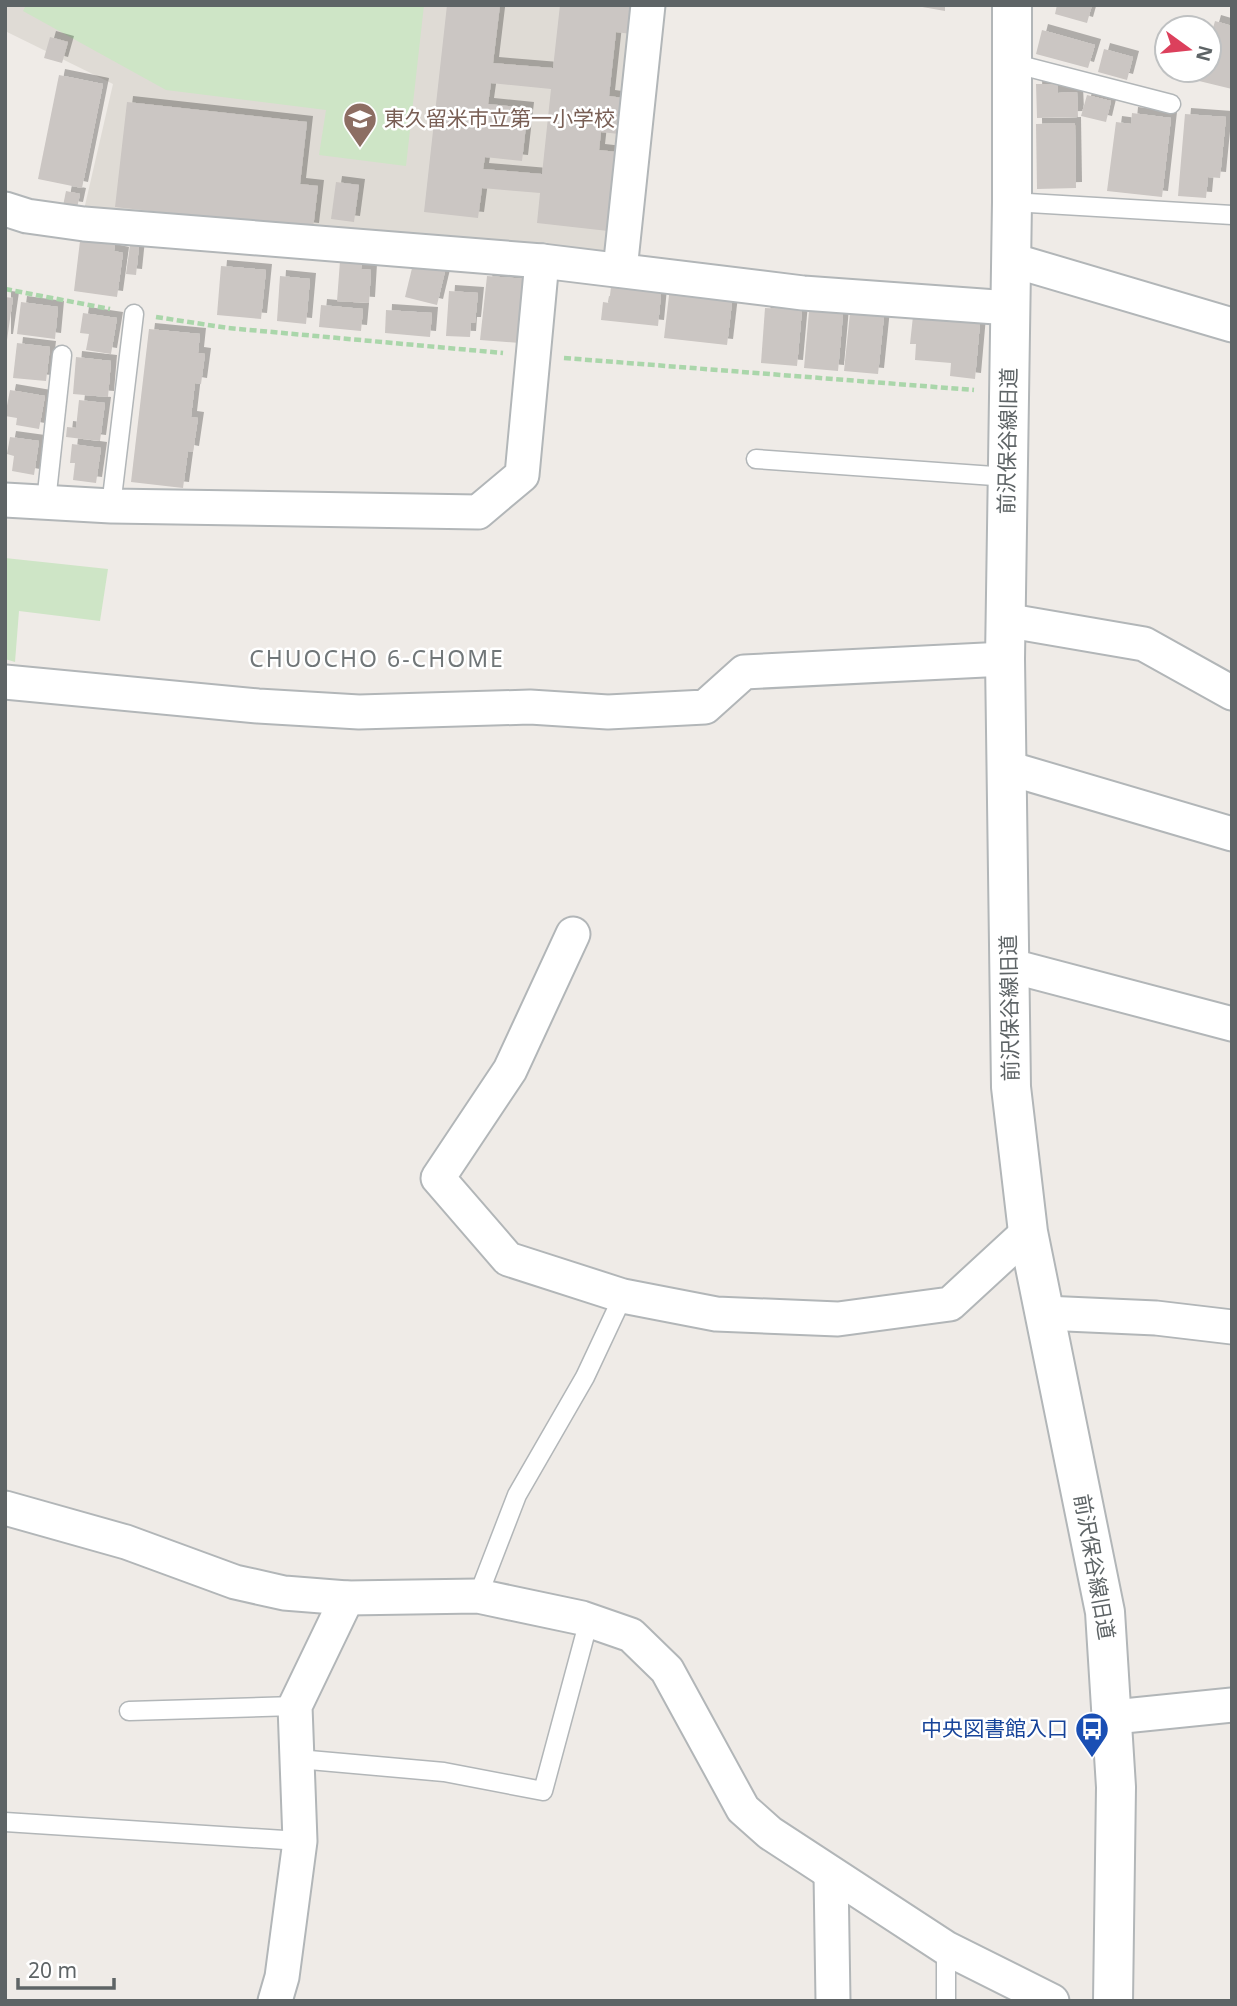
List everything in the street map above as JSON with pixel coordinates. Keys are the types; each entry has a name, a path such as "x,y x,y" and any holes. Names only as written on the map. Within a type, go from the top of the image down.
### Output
{"street":[{"path":"620,270 648,5"},
{"name":"前沢保谷線旧道","path":"1012,5 1013,202 1005,659 1011,1087 1028,1232 1105,1612 1114,1717 1116,1838 1112,2001"},
{"path":"5,209 27,216 84,223 542,261 803,293 1010,308"},
{"path":"1012,260 1232,325"},
{"path":"5,500 111,506 478,512 522,475 542,261"},
{"path":"1006,620 1144,644 1232,693"},
{"path":"5,682 258,706 359,712 530,706 608,712 705,707 744,671 1005,659"},
{"path":"1008,768 1232,834"},
{"path":"573,934 510,1070 438,1178 508,1259 623,1296 716,1314 838,1320 950,1304 1028,1232"},
{"path":"1008,965 1232,1024"},
{"path":"1044,1313 1156,1318 1232,1327"},
{"path":"5,1508 126,1542 235,1582 284,1593 347,1598 478,1596 589,1620 631,1635 667,1670 743,1809 770,1833 946,1948 1052,2001"},
{"path":"275,2001 282,1977 300,1841 295,1706 347,1598"},
{"path":"1114,1717 1232,1705"},
{"path":"831,1874 833,2001"}],"lane":[{"path":"1012,63 1171,104"},
{"path":"1013,202 1232,215"},
{"path":"111,506 134,314"},
{"path":"46,502 62,355"},
{"path":"756,459 1008,477"},
{"path":"478,1596 517,1495 586,1377 623,1296"},
{"path":"299,1759 444,1772 543,1791 589,1620"},
{"path":"129,1710 295,1706"},
{"path":"5,1822 300,1841"},
{"path":"946,1948 946,2001"}],"shaded area":[{"name":"東久留米市立第一小学校","path":"5,5 637,5 611,256 83,214 113,84 5,31"}],"green space":[{"path":"26,5 424,5 406,166 319,155 326,110 166,90 23,11"},
{"path":"5,558 108,569 100,621 19,611 15,662 5,659"}],"building":[{"path":"447,5 500,5 493,63 553,68 560,5 634,5 631,34 616,32 609,96 623,98 619,134 601,132 599,150 617,152 608,231 537,223 540,193 482,188 478,218 424,212","holes":["491,83 551,89 542,174 483,169 485,157 522,161 528,108 488,104"]},
{"path":"911,5 945,5 945,11"},
{"path":"1057,5 1092,5 1087,23 1055,14"},
{"path":"1223,23 1232,26 1232,89 1211,84 1223,84"},
{"path":"1042,30 1095,45 1088,68 1036,54"},
{"path":"50,37 68,42 62,63 44,58"},
{"path":"1104,49 1133,57 1127,80 1098,72"},
{"path":"59,75 103,84 82,188 38,179"},
{"path":"1036,84 1058,84 1058,93 1077,92 1078,117 1037,118"},
{"path":"1087,95 1111,101 1106,122 1081,116"},
{"path":"127,102 307,122 300,184 318,186 313,229 115,207"},
{"path":"1132,113 1171,118 1162,197 1107,191 1116,122 1131,124"},
{"path":"1185,114 1226,117 1220,178 1208,177 1206,198 1178,196"},
{"path":"1075,123 1076,188 1037,189 1036,124"},
{"path":"336,182 359,185 354,222 331,219"},
{"path":"66,191 80,194 77,208 63,206"},
{"path":"80,241 115,245 114,251 123,253 117,297 74,291"},
{"path":"130,245 139,246 136,275 126,274"},
{"path":"414,260 446,267 437,305 405,297"},
{"path":"340,261 362,263 361,269 371,270 369,303 337,301"},
{"path":"221,266 266,270 261,319 217,315"},
{"path":"280,276 310,279 306,324 277,321"},
{"path":"487,276 526,279 520,343 480,340"},
{"path":"612,279 662,284 658,326 601,320 603,302 609,303"},
{"path":"670,287 733,294 727,345 664,338"},
{"path":"449,291 478,293 475,323 471,323 470,337 446,336"},
{"path":"5,297 13,298 7,340 5,340"},
{"path":"21,302 58,307 55,339 17,334"},
{"path":"321,305 363,309 361,331 319,327"},
{"path":"765,308 802,310 797,366 761,363"},
{"path":"386,310 432,313 430,337 385,333"},
{"path":"809,311 843,314 838,371 804,368"},
{"path":"981,312 975,379 950,376 951,363 915,360 916,344 910,344 913,316"},
{"path":"83,313 117,318 111,354 86,350 89,334 80,333"},
{"path":"850,313 884,316 878,374 844,371"},
{"path":"149,329 200,334 198,353 205,354 201,384 195,383 191,417 198,418 193,452 188,451 183,488 131,482"},
{"path":"17,343 50,347 46,381 13,378"},
{"path":"76,357 111,361 108,397 73,394"},
{"path":"10,390 45,396 39,429 16,425 17,418 5,416"},
{"path":"79,400 105,403 100,441 66,437 67,427 76,428"},
{"path":"10,437 39,441 34,475 12,471 14,456 7,454"},
{"path":"72,444 101,448 96,483 73,480 75,463 70,463"}],"place":[{"name":"東久留米市立第一小学校","path":"360,149"},
{"name":"中央図書館入口","path":"1092,1759"}],"district":[{"name":"CHUOCHO 6-CHOME","path":"377,659"}]}
